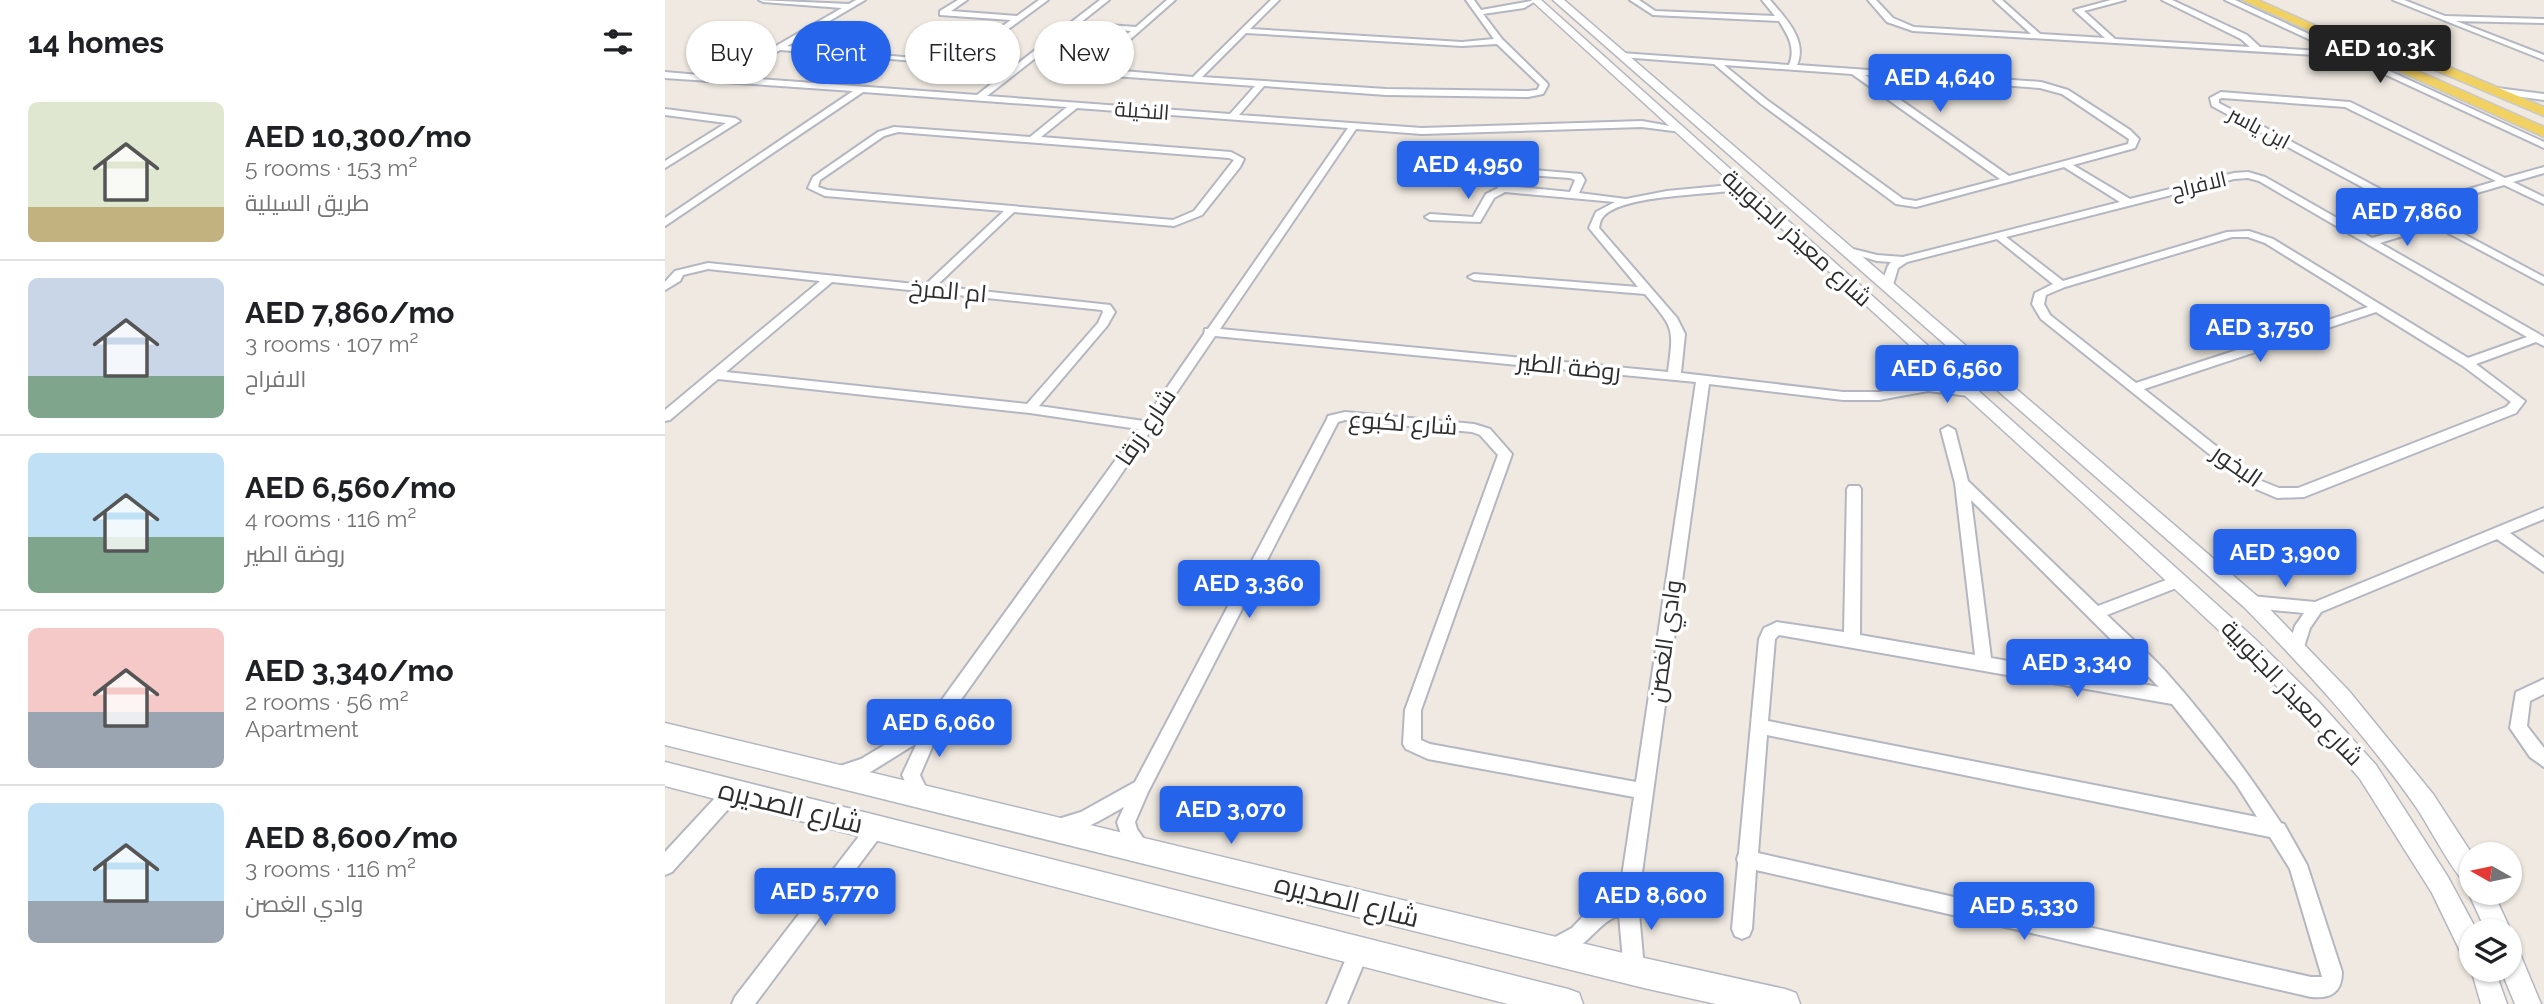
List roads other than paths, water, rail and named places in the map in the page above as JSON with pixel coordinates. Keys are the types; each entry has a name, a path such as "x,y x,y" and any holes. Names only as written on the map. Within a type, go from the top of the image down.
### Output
{"main road":[{"path":"2248,0 2544,134"},
{"path":"2368,37 2544,113"},
{"name":"شارع الصديره","path":"665,734 1644,973 1786,1004"},
{"name":"شارع الصديره","path":"665,774 1568,1004"}],"street":[{"path":"763,0 850,6"},
{"path":"777,50 861,0"},
{"path":"963,0 943,13 1018,18"},
{"path":"780,48 952,62 967,56 1044,0"},
{"path":"1079,21 1105,0"},
{"path":"1171,0 1096,65 1096,70 1102,73 1386,92 1540,92 1544,85 1499,41 1470,0"},
{"path":"1195,79 1275,0"},
{"path":"1634,0 1653,13 1781,19"},
{"path":"1766,0 1796,44 1797,60 1792,67"},
{"path":"1873,0 1890,20 1913,30 2323,54 2359,59"},
{"path":"1998,0 2040,38"},
{"path":"2114,42 2078,10 2122,0"},
{"path":"2166,0 2244,37 2259,51"},
{"path":"2229,0 2359,59 2544,155"},
{"path":"2397,0 2544,58"},
{"path":"1479,12 1543,2"},
{"path":"1516,6 1543,2"},
{"name":"شارع معيذر الجنوبية","path":"1543,2 1621,55 2251,602 2296,648 2396,763 2459,856"},
{"name":"شارع معيذر الجنوبية","path":"1543,2 1648,103 2179,581 2311,708 2368,772 2440,885 2459,922"},
{"path":"2443,18 2544,21"},
{"path":"1244,31 1462,44 1499,41"},
{"path":"2323,54 2332,46"},
{"path":"1621,55 2053,87 2127,132 2134,139 2132,146 2067,165 1916,204 1900,202 1717,63"},
{"path":"978,99 1034,56"},
{"path":"1637,69 1641,62 1651,58"},
{"path":"1855,72 2008,180"},
{"name":"النخيلة","path":"665,75 686,76"},
{"name":"النخيلة","path":"777,83 1422,131 1651,124 1678,130"},
{"path":"1231,118 1261,84"},
{"path":"2400,88 2463,114 2484,117 2544,145"},
{"path":"665,223 861,90"},
{"path":"2491,90 2544,97"},
{"name":"ابن ياسر","path":"2544,201 2347,104 2221,95 2214,98 2215,104 2544,281"},
{"name":"النخيلة","path":"1620,126 1645,118 1651,112 1648,103"},
{"path":"1033,139 1074,106"},
{"path":"665,112 735,121 665,165"},
{"name":"شارع زرقا","path":"921,796 911,775 934,724 1147,426 1209,332 1353,127"},
{"path":"905,129 1231,155 1238,159 1237,165 1198,213 1184,221 1163,224 1011,210 825,193 813,188 813,184 874,138 889,130 905,129"},
{"path":"2067,165 2127,202"},
{"path":"2411,209 2544,170"},
{"path":"1503,189 1502,185 1510,171 1570,174 1578,176 1580,180 1573,196"},
{"name":"الافراح","path":"1849,251 1877,258 1903,260 2127,202 2234,176 2248,176 2262,179 2540,340"},
{"path":"1430,217 1476,220 1489,196 1503,189 1627,201 1741,187"},
{"path":"1573,196 1596,220"},
{"path":"1627,201 1599,214 1594,228 1671,318 1679,334 1674,377"},
{"path":"927,289 1011,210"},
{"path":"2371,242 2435,223"},
{"name":"البخور","path":"2231,234 2249,234 2269,241 2467,363 2519,401 2511,410 2299,493 2277,492 2254,483 2045,317 2038,304 2041,293 2061,285 2231,234"},
{"path":"2000,237 2061,285"},
{"path":"1887,285 1893,266 1903,260"},
{"name":"ام المرخ","path":"665,286 676,279 679,273 708,266 1106,307 1107,318 1030,409"},
{"path":"1474,276 1648,290"},
{"path":"665,417 829,279"},
{"path":"2133,387 2376,308"},
{"name":"روضة الطير","path":"1209,332 1703,379 1853,397 1879,396 1928,387 1969,392"},
{"path":"2467,363 2540,340"},
{"path":"1928,387 1934,376 1930,358"},
{"path":"715,374 1030,409 1147,426"},
{"name":"وادي الغصن","path":"1644,973 1633,961 1628,902 1703,379"},
{"name":"شارع لكبوع","path":"1145,851 1129,833 1126,822 1141,788 1333,419 1356,416 1474,428 1485,432 1505,454 1413,710 1412,744 1428,751 1643,791"},
{"path":"1948,430 1962,483 1984,663"},
{"path":"1746,859 2325,988 2332,982 2332,972 2298,865 2278,830 2242,778 2178,698 1962,483"},
{"path":"1852,639 1854,489"},
{"path":"2251,602 2316,608 2544,513"},
{"path":"2498,532 2544,566"},
{"path":"2094,614 2179,581"},
{"path":"2296,648 2303,626 2316,608"},
{"path":"1742,929 1767,639 1770,632 1777,628 2178,698"},
{"path":"2544,686 2522,697 2518,728 2544,759"},
{"name":"شارع زرقا","path":"832,776 866,765 934,724"},
{"path":"1758,726 2278,830"},
{"path":"1052,828 1085,819 1141,788"},
{"path":"665,866 733,791"},
{"path":"742,1004 876,828"},
{"path":"1552,950 1579,935 1600,914 1628,902"},
{"path":"1337,1004 1359,951"},
{"path":"2487,982 2494,1004"},
{"path":"2519,982 2528,1004"}]}
